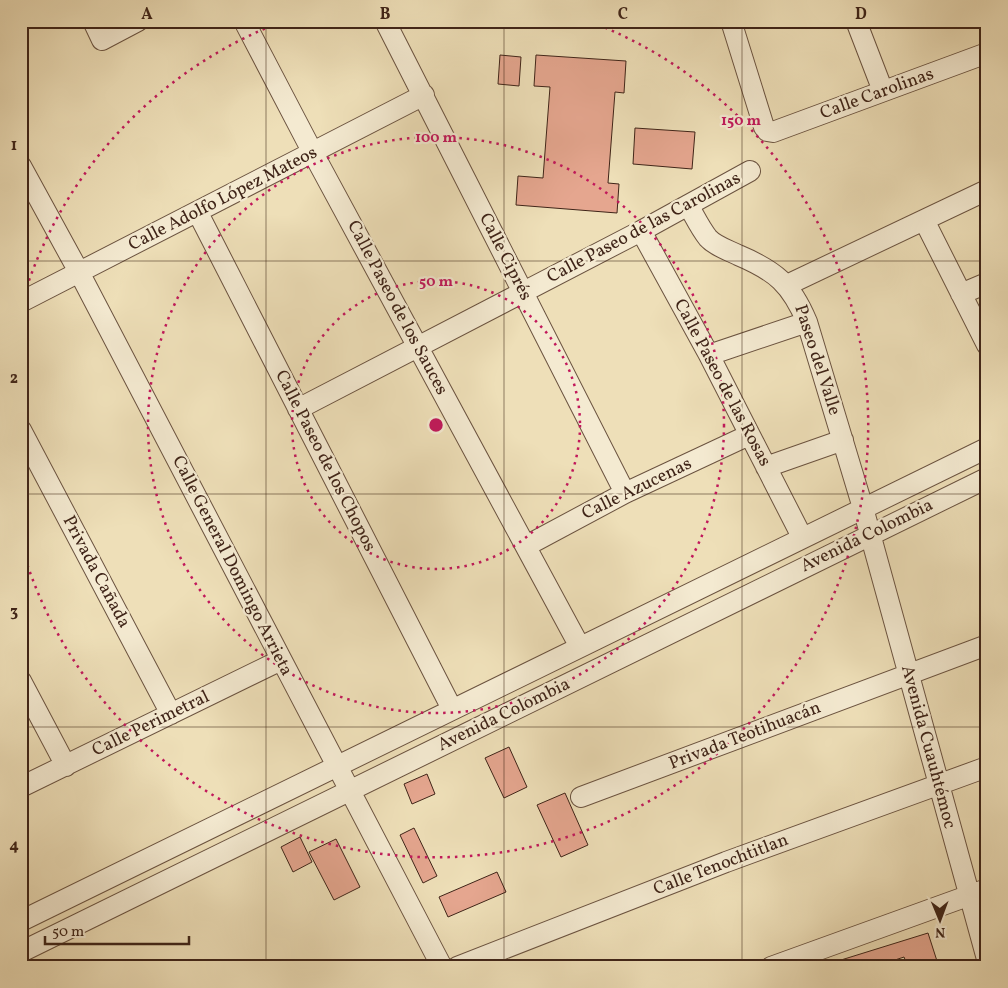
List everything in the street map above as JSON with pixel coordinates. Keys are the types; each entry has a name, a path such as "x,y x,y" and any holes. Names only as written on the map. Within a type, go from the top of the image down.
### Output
{"street":[{"path":"92,21 102,40 138,21"},
{"name":"Calle Paseo de los Sauces","path":"244,21 313,153 580,647"},
{"name":"Calle Ciprés","path":"385,21 625,493"},
{"name":"Calle Carolinas","path":"731,21 764,127 768,131 779,131 987,53"},
{"path":"856,21 883,92"},
{"name":"Calle Adolfo López Mateos","path":"21,302 198,213 424,95"},
{"name":"Calle General Domingo Arrieta","path":"21,166 79,272 442,967"},
{"name":"Calle Paseo de las Carolinas","path":"298,409 641,231 750,171"},
{"path":"787,285 987,190"},
{"name":"Paseo del Valle","path":"688,205 708,238 720,247 776,275 797,298 807,322 870,534"},
{"name":"Calle Paseo de los Chopos","path":"198,213 452,709"},
{"path":"924,220 987,345"},
{"name":"Calle Paseo de las Rosas","path":"641,231 709,355 802,536"},
{"path":"961,294 987,283"},
{"path":"709,355 807,322"},
{"name":"Privada Cañada","path":"21,430 171,714"},
{"name":"Calle Azucenas","path":"526,546 625,493 749,435"},
{"path":"766,467 843,440"},
{"name":"Avenida Colombia","path":"21,922 802,536 987,448"},
{"name":"Avenida Colombia","path":"21,952 987,478"},
{"name":"Avenida Cuauhtémoc","path":"870,534 987,960"},
{"name":"Privada Teotihuacán","path":"581,797 987,646"},
{"name":"Calle Perimetral","path":"21,787 281,660"},
{"path":"21,681 66,766"},
{"name":"Calle Tenochtitlan","path":"458,967 726,862 987,767"},
{"path":"771,967 987,889"}],"building":[{"path":"500,55 521,57 519,86 498,84"},
{"path":"536,55 626,61 624,93 615,92 608,183 619,184 617,213 516,205 518,176 543,178 550,87 534,86"},
{"path":"635,128 695,132 692,169 633,164"},
{"path":"509,747 527,787 504,798 485,758"},
{"path":"427,774 435,794 412,804 404,784"},
{"path":"565,793 588,845 561,857 537,805"},
{"path":"414,828 437,876 423,883 400,835"},
{"path":"300,837 312,862 293,872 281,847"},
{"path":"336,839 360,887 334,900 309,852"},
{"path":"497,872 506,892 448,917 439,897"},
{"path":"928,933 937,961 919,967 908,967 904,957 880,965 881,967 843,967 841,960"}]}
